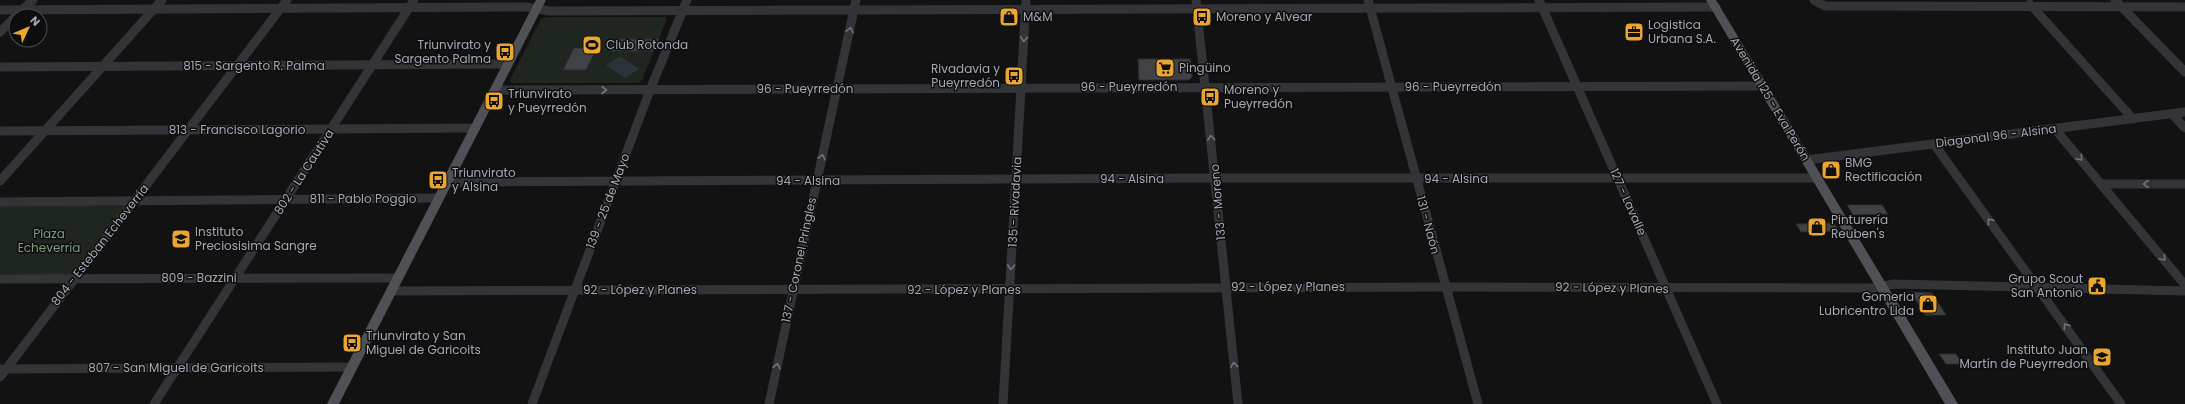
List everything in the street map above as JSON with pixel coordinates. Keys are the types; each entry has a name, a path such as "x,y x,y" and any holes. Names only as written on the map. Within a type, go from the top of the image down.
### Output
{"main road":[{"path":"333,404 539,4"},
{"name":"Avenida 125 - Eva Perón","path":"1713,4 1883,286 1952,404"}],"street":[{"path":"25,8 33,0"},
{"path":"0,181 162,0"},
{"name":"804 - Esteban Echeverría","path":"2,372 287,0"},
{"name":"139 - 25 de Mayo","path":"532,404 615,181 687,0"},
{"path":"2115,0 2185,72"},
{"path":"1815,1 1825,6 1913,3 2029,3 2122,7 2185,7"},
{"path":"2029,3 2133,119"},
{"path":"48,10 281,8 412,4 539,4 549,11 683,10 856,5 1713,4"},
{"name":"802 - La Cautiva","path":"154,404 331,130 371,65 412,4"},
{"name":"135 - Rivadavia","path":"1003,404 1026,4"},
{"name":"133 - Moreno","path":"1197,4 1204,87 1216,178 1225,287 1238,404"},
{"name":"131 - Naón","path":"1369,4 1393,87 1444,287 1478,404"},
{"name":"127 - Lavalle","path":"1540,4 1717,404"},
{"name":"137 - Coronel Pringles","path":"769,404 816,181 856,5"},
{"path":"0,32 8,24"},
{"name":"815 - Sargento R. Palma","path":"0,67 508,64"},
{"name":"96 - Pueyrredón","path":"495,90 1763,86"},
{"name":"Diagonal 96 - Alsina","path":"1806,160 2185,112"},
{"path":"2172,114 2185,128"},
{"name":"813 - Francisco Lagorio","path":"0,131 474,128"},
{"path":"2055,129 2185,285"},
{"path":"1934,144 2039,288 2120,404"},
{"name":"94 - Alsina","path":"446,182 1216,178 1817,178"},
{"path":"2101,184 2185,184"},
{"name":"811 - Pablo Poggio","path":"0,202 438,198"},
{"name":"809 - Bazzini","path":"0,279 397,278"},
{"name":"92 - López y Planes","path":"391,292 1010,290 1225,287 1666,289 1883,286 1906,284 2185,291"},
{"name":"807 - San Miguel de Garicoits","path":"2,372 177,368 352,367"}],"green space":[{"name":"Club Rotonda","path":"547,17 665,17 667,19 642,80 638,83 512,83 510,80 541,19"},
{"name":"Plaza Echeverría","path":"126,205 72,276 0,277 0,206"}],"shaded area":[{"path":"620,56 639,69 625,78 606,65"}],"building":[{"path":"615,39 659,39 654,51 609,51"},
{"path":"574,48 597,48 586,70 563,70"},
{"name":"Pingüino","path":"1138,59 1190,59 1192,77 1189,80 1139,80"},
{"name":"BMG Rectificación","path":"1830,163 1841,175 1828,175 1823,165"},
{"path":"1847,205 1882,205 1888,214 1853,215"},
{"name":"Pinturería Reuben's","path":"1834,223 1839,231 1801,232 1796,224"},
{"name":"Gomeria Lubricentro Lida","path":"1911,292 1932,293 1946,315 1925,315"},
{"path":"1939,354 1956,354 1963,364 1946,364"}],"place":[{"name":"M&M","path":"1009,17"},
{"name":"Moreno y Alvear","path":"1202,17"},
{"name":"Logistica Urbana S.A.","path":"1634,32"},
{"name":"Club Rotonda","path":"592,45"},
{"name":"Triunvirato y Sargento Palma","path":"505,52"},
{"name":"Pingüino","path":"1165,68"},
{"name":"Rivadavia y Pueyrredón","path":"1014,76"},
{"name":"Moreno y Pueyrredón","path":"1210,97"},
{"name":"Triunvirato y Pueyrredón","path":"494,101"},
{"name":"BMG Rectificación","path":"1831,170"},
{"name":"Triunvirato y Alsina","path":"438,180"},
{"name":"Pinturería Reuben's","path":"1817,227"},
{"name":"Instituto Preciosisima Sangre","path":"181,239"},
{"name":"Grupo Scout San Antonio","path":"2097,286"},
{"name":"Gomeria Lubricentro Lida","path":"1928,304"},
{"name":"Triunvirato y San Miguel de Garicoits","path":"352,343"},
{"name":"Instituto Juan Martín de Pueyrredon","path":"2102,357"}]}
